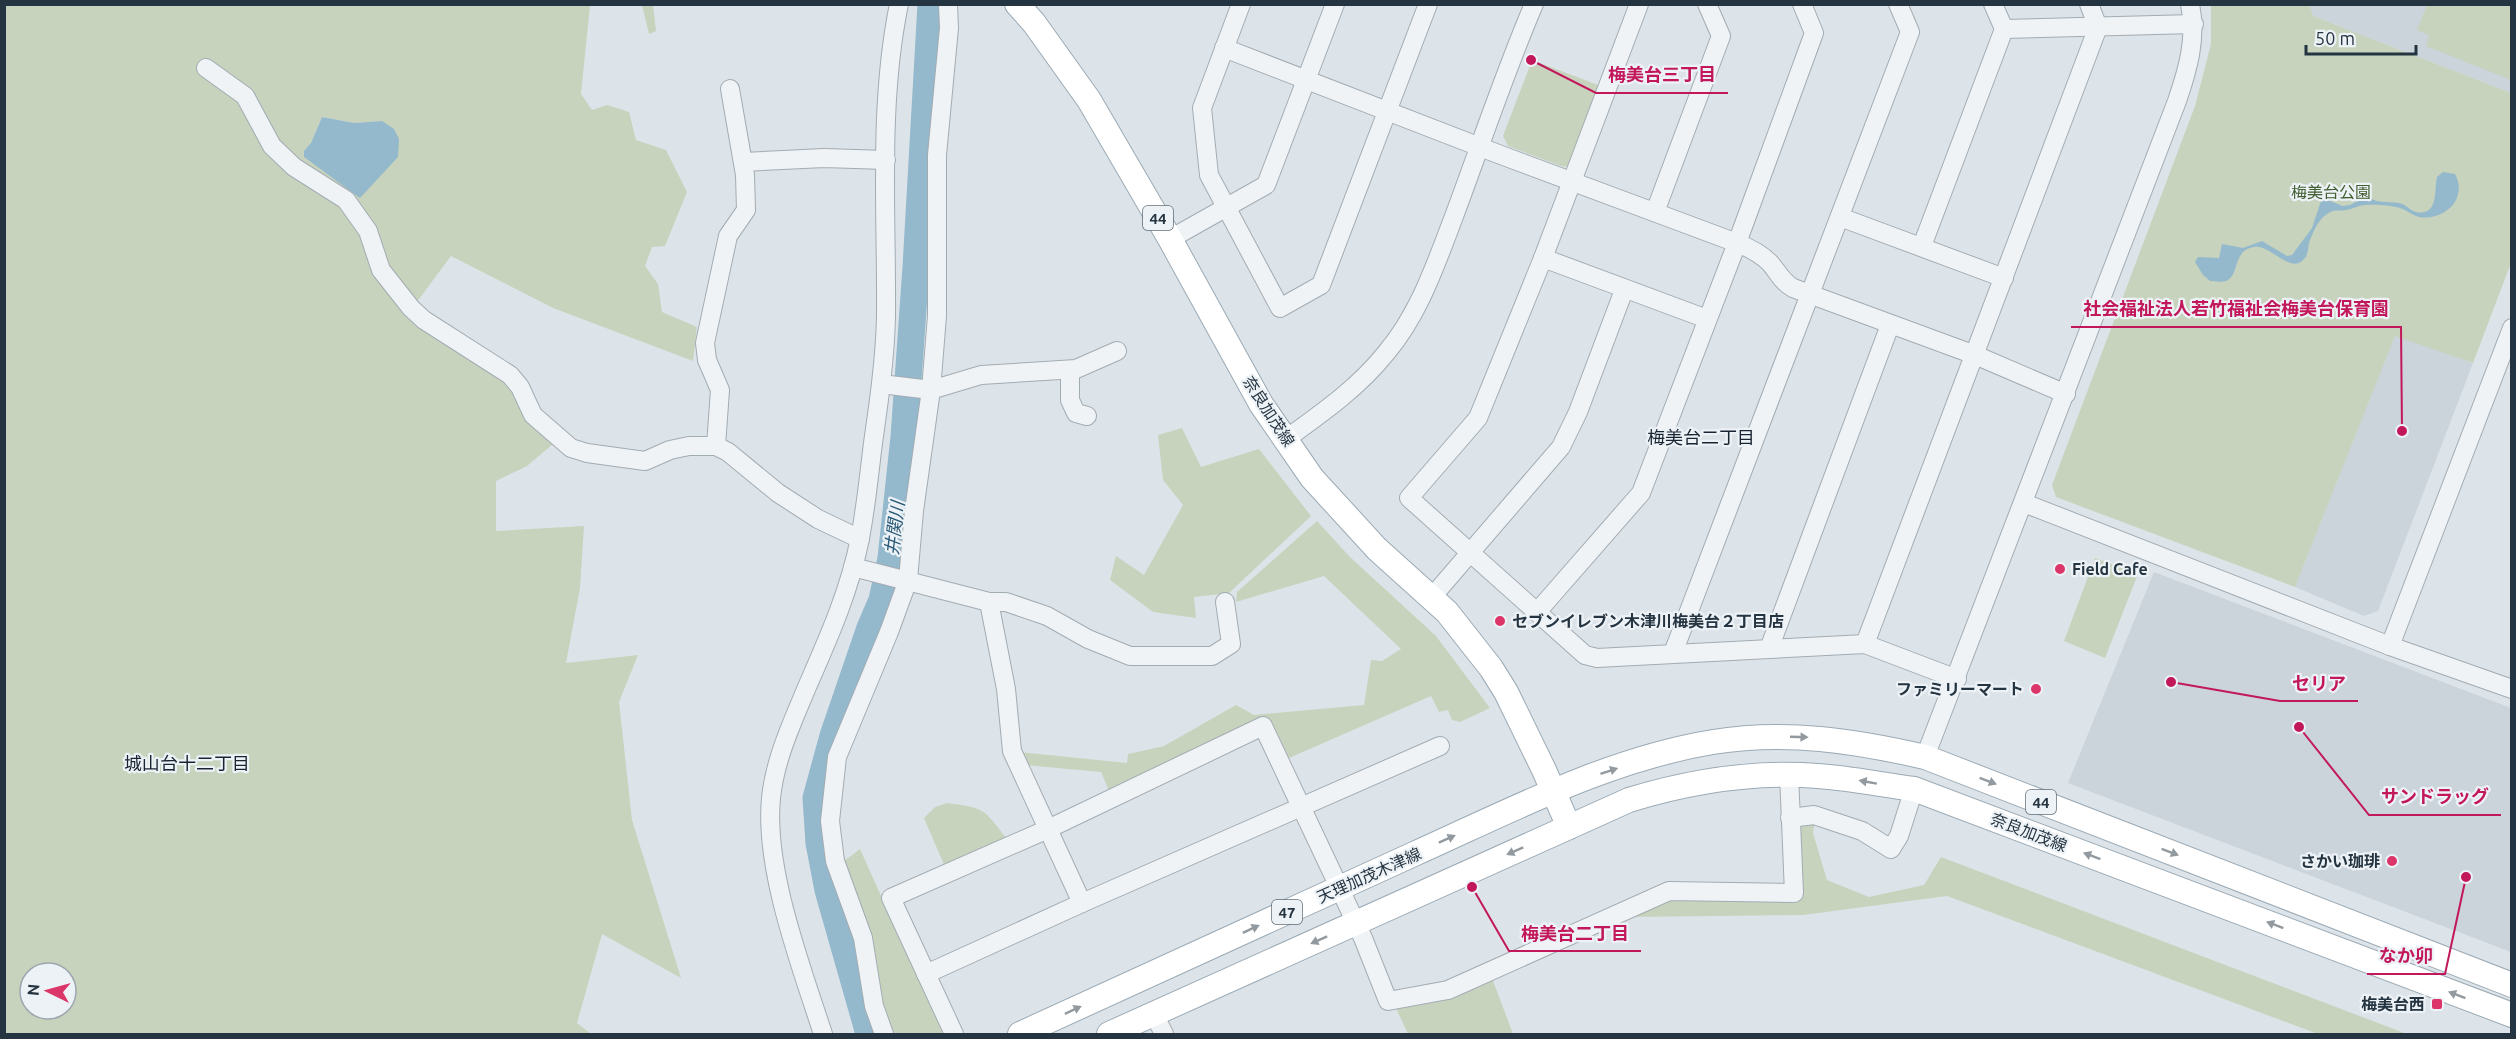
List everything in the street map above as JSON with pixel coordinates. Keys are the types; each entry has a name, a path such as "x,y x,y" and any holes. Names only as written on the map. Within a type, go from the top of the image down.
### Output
{"main road":[{"name":"奈良加茂線","path":"1017,4 1089,100 1170,239 1261,404 1312,478 1377,549 1432,597 1461,627 1491,668 1506,692 1569,826 1629,800 1682,785 1737,776 1789,774 1849,779 1914,789 2511,1016"},
{"name":"奈良加茂線","path":"1554,791 1655,755 1745,738 1775,736 1827,738 1925,756 2511,985"},
{"name":"天理加茂木津線","path":"1020,1035 1554,791"},
{"name":"47","path":"1109,1035 1159,1024 1356,923 1569,826"}],"street":[{"path":"823,1035 777,876 771,831 771,797 779,761 790,728 860,569 860,539 890,385 885,320 886,160 891,62 899,4"},
{"path":"884,1035 874,1006 863,938 835,861 830,821 837,757 908,580 914,511 931,390 937,316 938,155 949,28 948,4"},
{"path":"1241,4 1202,108 1209,175 1280,308 1321,285 1428,4"},
{"path":"1170,239 1266,185 1335,4"},
{"path":"1286,440 1353,388 1402,333 1426,289 1534,4"},
{"path":"1639,4 1543,258 1478,418 1409,498 1585,655 1597,657 1865,644 1957,679"},
{"path":"1655,212 1721,36 1707,4"},
{"path":"1537,612 1641,493 1737,243 1814,33 1802,4"},
{"path":"1673,653 1910,32 1898,4"},
{"path":"1922,246 2004,29 1993,4"},
{"path":"1865,644 2098,27 2089,4"},
{"path":"1925,756 1957,679 2177,101 2189,66 2194,24 2190,4"},
{"path":"2004,29 2194,24"},
{"path":"1224,48 1756,250 1788,285 1975,355 2066,394"},
{"path":"206,68 245,96 272,146 294,168 346,200 368,231 381,270 411,308 424,320 510,375 520,387 533,415 572,448 587,453 645,461 670,450 689,446 716,446 728,452 788,500 818,519 860,539"},
{"path":"716,446 720,390 707,360 705,343 728,236 746,210 743,162 730,89"},
{"path":"743,162 824,158 886,160"},
{"path":"1840,217 2004,278"},
{"path":"1543,258 1707,320"},
{"path":"1432,597 1561,447 1578,412 1624,290"},
{"path":"1769,649 1890,325"},
{"path":"2390,646 2511,328"},
{"path":"890,385 931,390 981,375 1070,370 1117,351"},
{"path":"1070,370 1070,400 1076,413 1087,416"},
{"path":"2024,503 2390,646 2511,689"},
{"path":"860,569 989,602 1006,602 1047,616 1088,639 1130,656 1212,656 1231,644 1225,602"},
{"path":"989,602 1006,689 1012,751 1082,903"},
{"path":"954,1035 891,898 1048,829 1263,726 1356,923 1388,1001 1448,990 1669,891 1794,893 1789,774"},
{"path":"926,974 1300,806 1440,746"},
{"path":"1790,818 1814,815 1862,831 1891,849 1899,836 1914,789"}],"shaded area":[{"path":"2310,5 2511,5 2511,93 2313,16"},
{"path":"2395,335 2473,363 2378,611 2364,616 2295,587"},
{"path":"2154,572 2511,708 2511,952 2068,783"}],"green space":[{"path":"4,5 590,5 581,94 592,110 607,105 629,112 636,140 666,150 687,192 665,246 652,247 645,266 658,284 662,312 697,327 693,361 553,308 451,256 408,314 505,376 525,420 553,444 527,466 496,481 496,531 584,526 580,588 566,663 638,655 619,702 632,820 681,978 602,934 577,1023 591,1034 5,1034","holes":["322,117 354,123 382,121 339,181 304,157 304,152 311,143"]},
{"path":"642,5 653,5 656,31 649,34"},
{"name":"梅美台公園","path":"2211,5 2310,5 2313,16 2511,93 2511,263 2473,363 2395,336 2295,587 2056,497 2052,485 2195,106 2211,44"},
{"path":"2427,5 2511,5 2511,80 2426,46 2429,35 2417,30"},
{"path":"1532,60 1601,86 1572,164 1564,167 1508,146 1503,136"},
{"path":"1182,428 1201,467 1259,449 1311,516 1229,593 1194,597 1196,618 1153,612 1110,580 1116,556 1144,575 1183,505 1163,480 1158,435"},
{"path":"1317,521 1350,557 1436,636 1490,708 1460,722 1452,720 1448,710 1439,712 1431,696 1289,758 1272,722 1110,793 1101,772 1025,765 1019,752 1127,763 1128,754 1164,746 1236,705 1254,715 1364,705 1371,660 1382,661 1401,649 1324,576 1236,602 1237,592"},
{"path":"2095,558 2138,574 2105,658 2064,641"},
{"path":"947,803 969,806 982,811 1007,839 945,867 924,818 935,807"},
{"path":"1815,821 1813,833 1827,880 1869,897 1924,885 1941,857 2407,1034 2318,1034 1947,896 1803,915 1627,917 1673,898 1801,900 1798,831 1805,823"},
{"path":"860,849 943,1034 891,1034 876,992 878,971 875,952 840,864"},
{"path":"1492,978 1513,1034 1408,1034 1396,1008"}],"water":[{"path":"322,117 354,123 382,121 394,129 399,139 398,157 360,198 304,157 304,151 311,143"},
{"path":"2443,172 2455,174 2459,190 2453,205 2439,215 2421,217 2400,208 2377,205 2333,211 2324,216 2318,224 2303,260 2292,263 2260,247 2254,247 2247,249 2239,257 2234,273 2224,281 2210,281 2195,262 2198,257 2219,258 2222,244 2243,248 2262,241 2287,256 2292,255 2312,228 2321,201 2325,199 2343,206 2367,196 2378,201 2395,202 2414,211 2429,210 2434,201 2437,177"}],"waterway":[{"name":"井関川","path":"869,1034 828,890 819,843 816,798 833,736 882,600 891,558 904,437 931,4"}],"place":[{"name":"梅美台三丁目","path":"1531,60"},
{"name":"社会福祉法人若竹福祉会梅美台保育園","path":"2402,431"},
{"name":"Field Cafe","path":"2060,569"},
{"name":"セブンイレブン木津川梅美台２丁目店","path":"1500,621"},
{"name":"セリア","path":"2171,682"},
{"name":"ファミリーマート","path":"2036,689"},
{"name":"サンドラッグ","path":"2299,727"},
{"name":"さかい珈琲","path":"2392,861"},
{"name":"なか卯","path":"2466,877"},
{"name":"梅美台二丁目","path":"1472,887"},
{"name":"梅美台西","path":"2437,1004"}],"district":[{"name":"梅美台二丁目","path":"1701,437"},
{"name":"城山台十二丁目","path":"187,763"}]}
